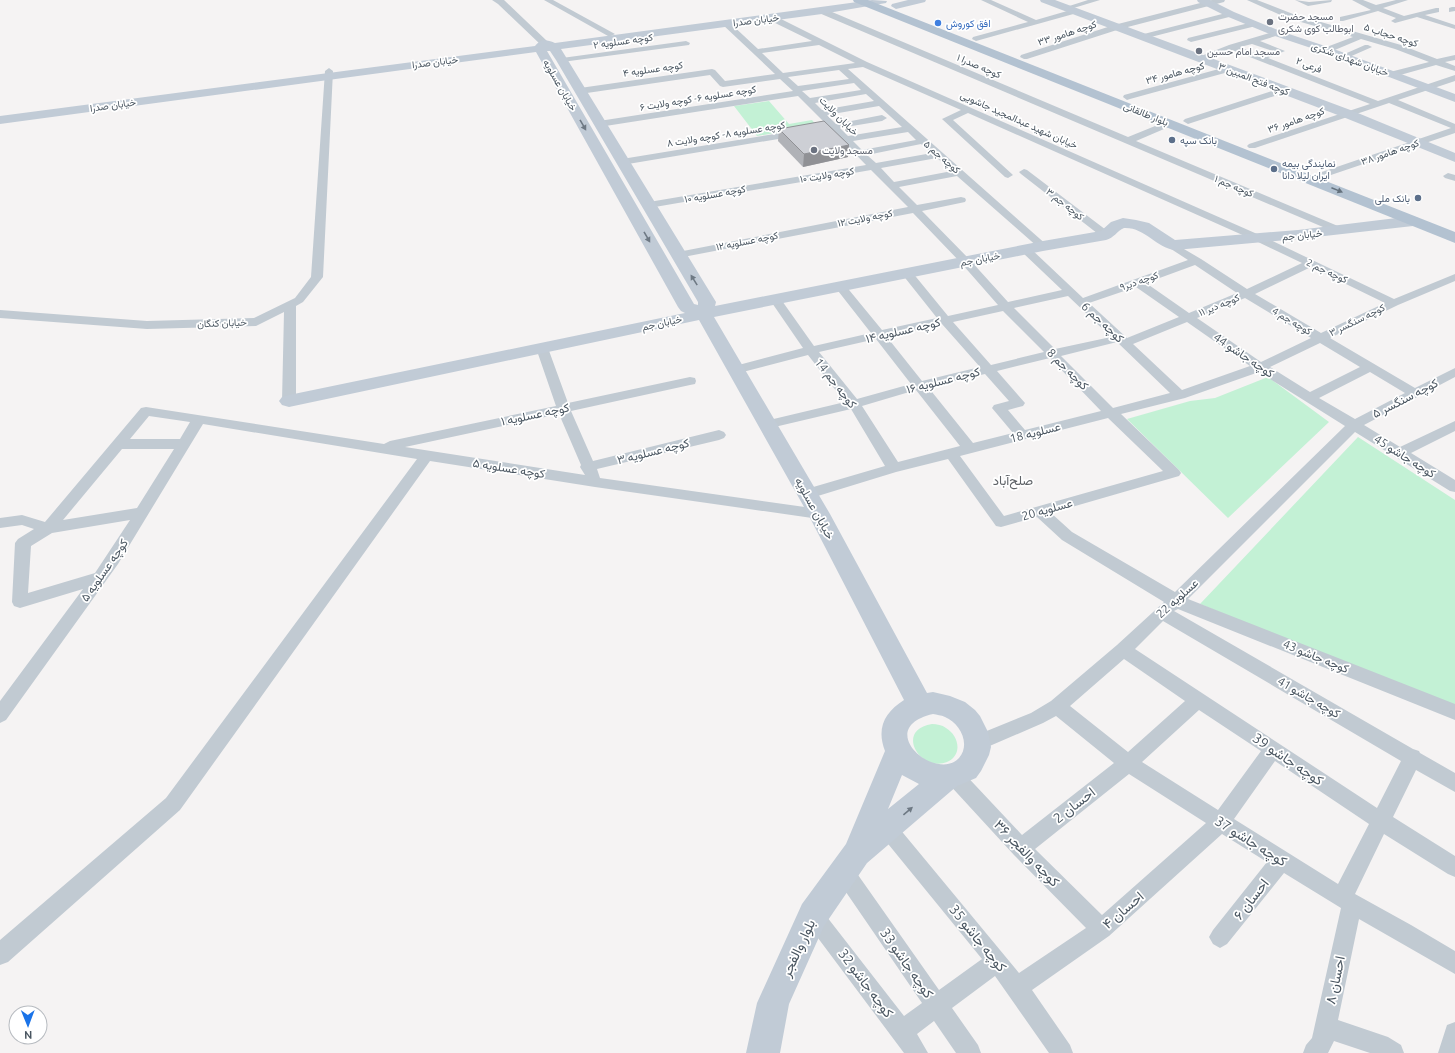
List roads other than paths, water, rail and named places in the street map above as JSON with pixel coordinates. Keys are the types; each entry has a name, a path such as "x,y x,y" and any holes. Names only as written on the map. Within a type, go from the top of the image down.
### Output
{"main road":[{"name":"بلوار طالقانی","path":"868,1 896,6 976,39 1018,59 1168,124 1455,238"},
{"name":"بلوار طالقانی","path":"868,1 1018,59 1127,97 1455,226"}],"street":[{"path":"496,0 501,2 545,46"},
{"path":"548,0 611,34"},
{"path":"896,6 921,0"},
{"path":"985,0 1035,22"},
{"name":"کوچه فتح المبین ۳","path":"1046,0 1348,114 1455,158"},
{"path":"976,39 1035,22 1096,0"},
{"name":"کوچه هامور ۳۳","path":"1018,59 1117,27 1205,2 1221,0"},
{"name":"کوچه حجاب ۵","path":"1251,0 1290,16 1362,36 1455,69"},
{"path":"1299,0 1308,4 1328,0"},
{"path":"1356,0 1404,19"},
{"path":"1343,19 1375,11 1374,8 1404,0"},
{"name":"خیابان صدرا","path":"545,46 611,34 688,26 726,24 772,18 794,12 822,11 868,1"},
{"name":"خیابان صدرا","path":"0,120 125,101 545,46 868,1"},
{"name":"خیابان شهدای شکری","path":"1205,2 1276,33 1344,56 1455,98"},
{"path":"1397,24 1393,22 1436,10 1415,3"},
{"name":"کوچه صدرا ۱","path":"822,11 1128,141"},
{"path":"1143,37 1230,14"},
{"path":"1417,15 1455,27"},
{"name":"خیابان شهید عبدالمجید جاشویی","path":"772,18 864,64 1260,239"},
{"name":"خیابان ولایت","path":"726,24 798,91 966,262"},
{"path":"1191,40 1253,24"},
{"path":"1352,33 1370,30"},
{"path":"1200,58 1276,33"},
{"path":"1327,50 1362,36"},
{"path":"1252,41 1281,51 1260,58"},
{"path":"755,52 821,42"},
{"name":"کوچه عسلویه ۲","path":"562,60 686,43"},
{"name":"خیابان عسلویه","path":"545,46 562,60 707,302 704,314"},
{"name":"خیابان عسلویه","path":"545,46 687,307 704,314 766,425 808,494 920,704"},
{"name":"فرعی ۲","path":"1232,47 1379,104"},
{"path":"1344,56 1368,47"},
{"path":"1393,74 1455,57"},
{"path":"781,76 864,64"},
{"name":"کوچه جم ۵","path":"841,67 1043,246"},
{"name":"کوچه هامور ۳۴","path":"1127,97 1229,69"},
{"name":"کوچه عسلویه ۴","path":"580,91 712,72 723,84 781,76"},
{"name":"خیابان کنگان","path":"0,314 147,325 256,322 299,300 317,277 329,74"},
{"name":"کوچه هامور ۳۶","path":"1252,146 1455,78"},
{"name":"کوچه عسلویه ۶- کوچه ولایت ۶","path":"599,124 856,80"},
{"path":"1188,121 1284,90"},
{"path":"809,102 869,92"},
{"path":"1390,100 1455,128"},
{"name":"خیابان صدرا","path":"0,115 125,101"},
{"path":"820,113 882,104"},
{"path":"968,110 947,119 1008,175"},
{"name":"کوچه عسلویه ۸- کوچه ولایت ۸","path":"622,162 882,118"},
{"path":"1128,141 1168,124"},
{"path":"846,139 909,128"},
{"name":"کوچه هامور ۳۸","path":"1325,174 1455,128"},
{"path":"860,154 923,141"},
{"name":"کوچه جم ۱","path":"1128,141 1341,231"},
{"name":"کوچه ولایت ۱۰","path":"780,183 939,155"},
{"name":"کوچه جم ۳","path":"1024,172 1106,236"},
{"path":"892,185 959,173"},
{"name":"کوچه عسلویه ۱۰","path":"649,205 780,183"},
{"name":"کوچه ولایت ۱۲","path":"815,228 961,200"},
{"name":"خیابان جم","path":"1172,245 1260,239 1341,231 1413,221"},
{"path":"1106,236 1114,225 1131,223 1144,227 1172,245"},
{"name":"کوچه عسلویه ۱۲","path":"678,254 815,228"},
{"name":"خیابان جم","path":"542,348 1043,246 1106,236"},
{"name":"کوچه جم 2","path":"1260,239 1394,303"},
{"name":"کوچه جم 4","path":"1172,245 1246,294 1414,393"},
{"name":"کوچه جم 6","path":"1026,250 1180,396"},
{"name":"کوچه جم 8","path":"966,262 1006,307 1111,413 1174,473"},
{"name":"کوچه دیر۹","path":"1082,302 1197,262"},
{"name":"کوچه دیر ۱۱","path":"1122,340 1188,317 1246,294 1311,263"},
{"path":"908,274 945,320 1018,403 999,408 1022,435"},
{"name":"کوچه سنگسر ۳","path":"1260,367 1394,303 1455,277"},
{"name":"کوچه جاشو 44","path":"1137,282 1260,367 1354,425"},
{"path":"841,287 970,448"},
{"name":"کوچه عسلویه ۱۴","path":"735,370 811,350 1071,292"},
{"name":"کوچه جم 14","path":"776,300 811,350 854,404 894,468"},
{"path":"290,305 289,401 542,348 563,407 594,482"},
{"name":"کوچه عسلویه ۱۶","path":"766,425 854,404 921,385 1053,354 1122,340"},
{"name":"عسلویه 18","path":"808,494 894,468 1180,396 1260,367"},
{"path":"1310,397 1370,367"},
{"name":"کوچه سنگسر ۵","path":"1354,425 1455,372"},
{"name":"کوچه عسلویه ۱","path":"381,448 563,407 690,381"},
{"name":"کوچه عسلویه ۵","path":"118,444 146,411 428,454 594,482 819,514"},
{"name":"کوچه عسلویه ۵","path":"0,715 113,560 199,419"},
{"name":"کوچه جاشو 45","path":"1354,425 1453,484"},
{"name":"عسلویه 22","path":"978,743 1037,718 1057,706 1123,650 1162,612 1176,601 1354,425"},
{"path":"1400,453 1455,425"},
{"name":"کوچه عسلویه ۳","path":"587,467 719,434"},
{"path":"99,578 20,602 23,543 48,528 118,444 184,444"},
{"name":"عسلویه 20","path":"951,453 1001,522 1174,473"},
{"path":"0,954 173,804 428,454"},
{"name":"کوچه جاشو 43","path":"1039,512 1067,536 1176,601 1455,712"},
{"path":"0,523 22,520 48,528 142,513"},
{"name":"کوچه جاشو 41","path":"1162,612 1413,757 1455,783"},
{"name":"کوچه جاشو 39","path":"1123,650 1382,822 1455,867"},
{"name":"احسان 2","path":"1021,848 1128,763 1198,700"},
{"path":"850,863 887,828 951,776 964,771 972,764 977,754 978,743 975,731 968,721 958,712 946,706 933,703 920,704 908,709 899,717 894,728 894,740 898,752 907,763 920,772 934,776 951,776"},
{"name":"کوچه جاشو 37","path":"1057,706 1128,763 1347,901 1404,932 1455,963"},
{"name":"احسان ۴","path":"1017,987 1102,929 1220,822 1273,749"},
{"path":"850,863 898,752"},
{"name":"احسان ۸","path":"1314,1053 1322,1043 1347,901 1413,757"},
{"name":"کوچه والفجر ۳۶","path":"951,776 1102,929"},
{"name":"کوچه جاشو 35","path":"887,828 1017,987 1062,1053"},
{"name":"احسان ۶","path":"1220,937 1281,860"},
{"name":"بلوار والفجر","path":"763,1053 773,1003 813,915 850,863"},
{"name":"کوچه جاشو 33","path":"850,863 937,1005 970,1053"},
{"name":"کوچه جاشو 32","path":"813,915 902,1031 917,1053"},
{"path":"902,1031 997,962"},
{"path":"1325,1027 1380,1045 1393,1053"},
{"path":"1448,1053 1455,1033"}],"place":[{"name":"مسجد حضرت ابوطالب کوی شکری","path":"1270,22"},
{"name":"افق کوروش","path":"938,23"},
{"name":"مسجد امام حسین","path":"1199,51"},
{"name":"بانک سپه","path":"1172,140"},
{"name":"مسجد ولایت","path":"814,150"},
{"name":"نمایندگی بیمه ایران لیلا دانا","path":"1274,169"},
{"name":"بانک ملی","path":"1418,198"}],"district":[{"name":"صلح‌آباد","path":"1013,480"}]}
